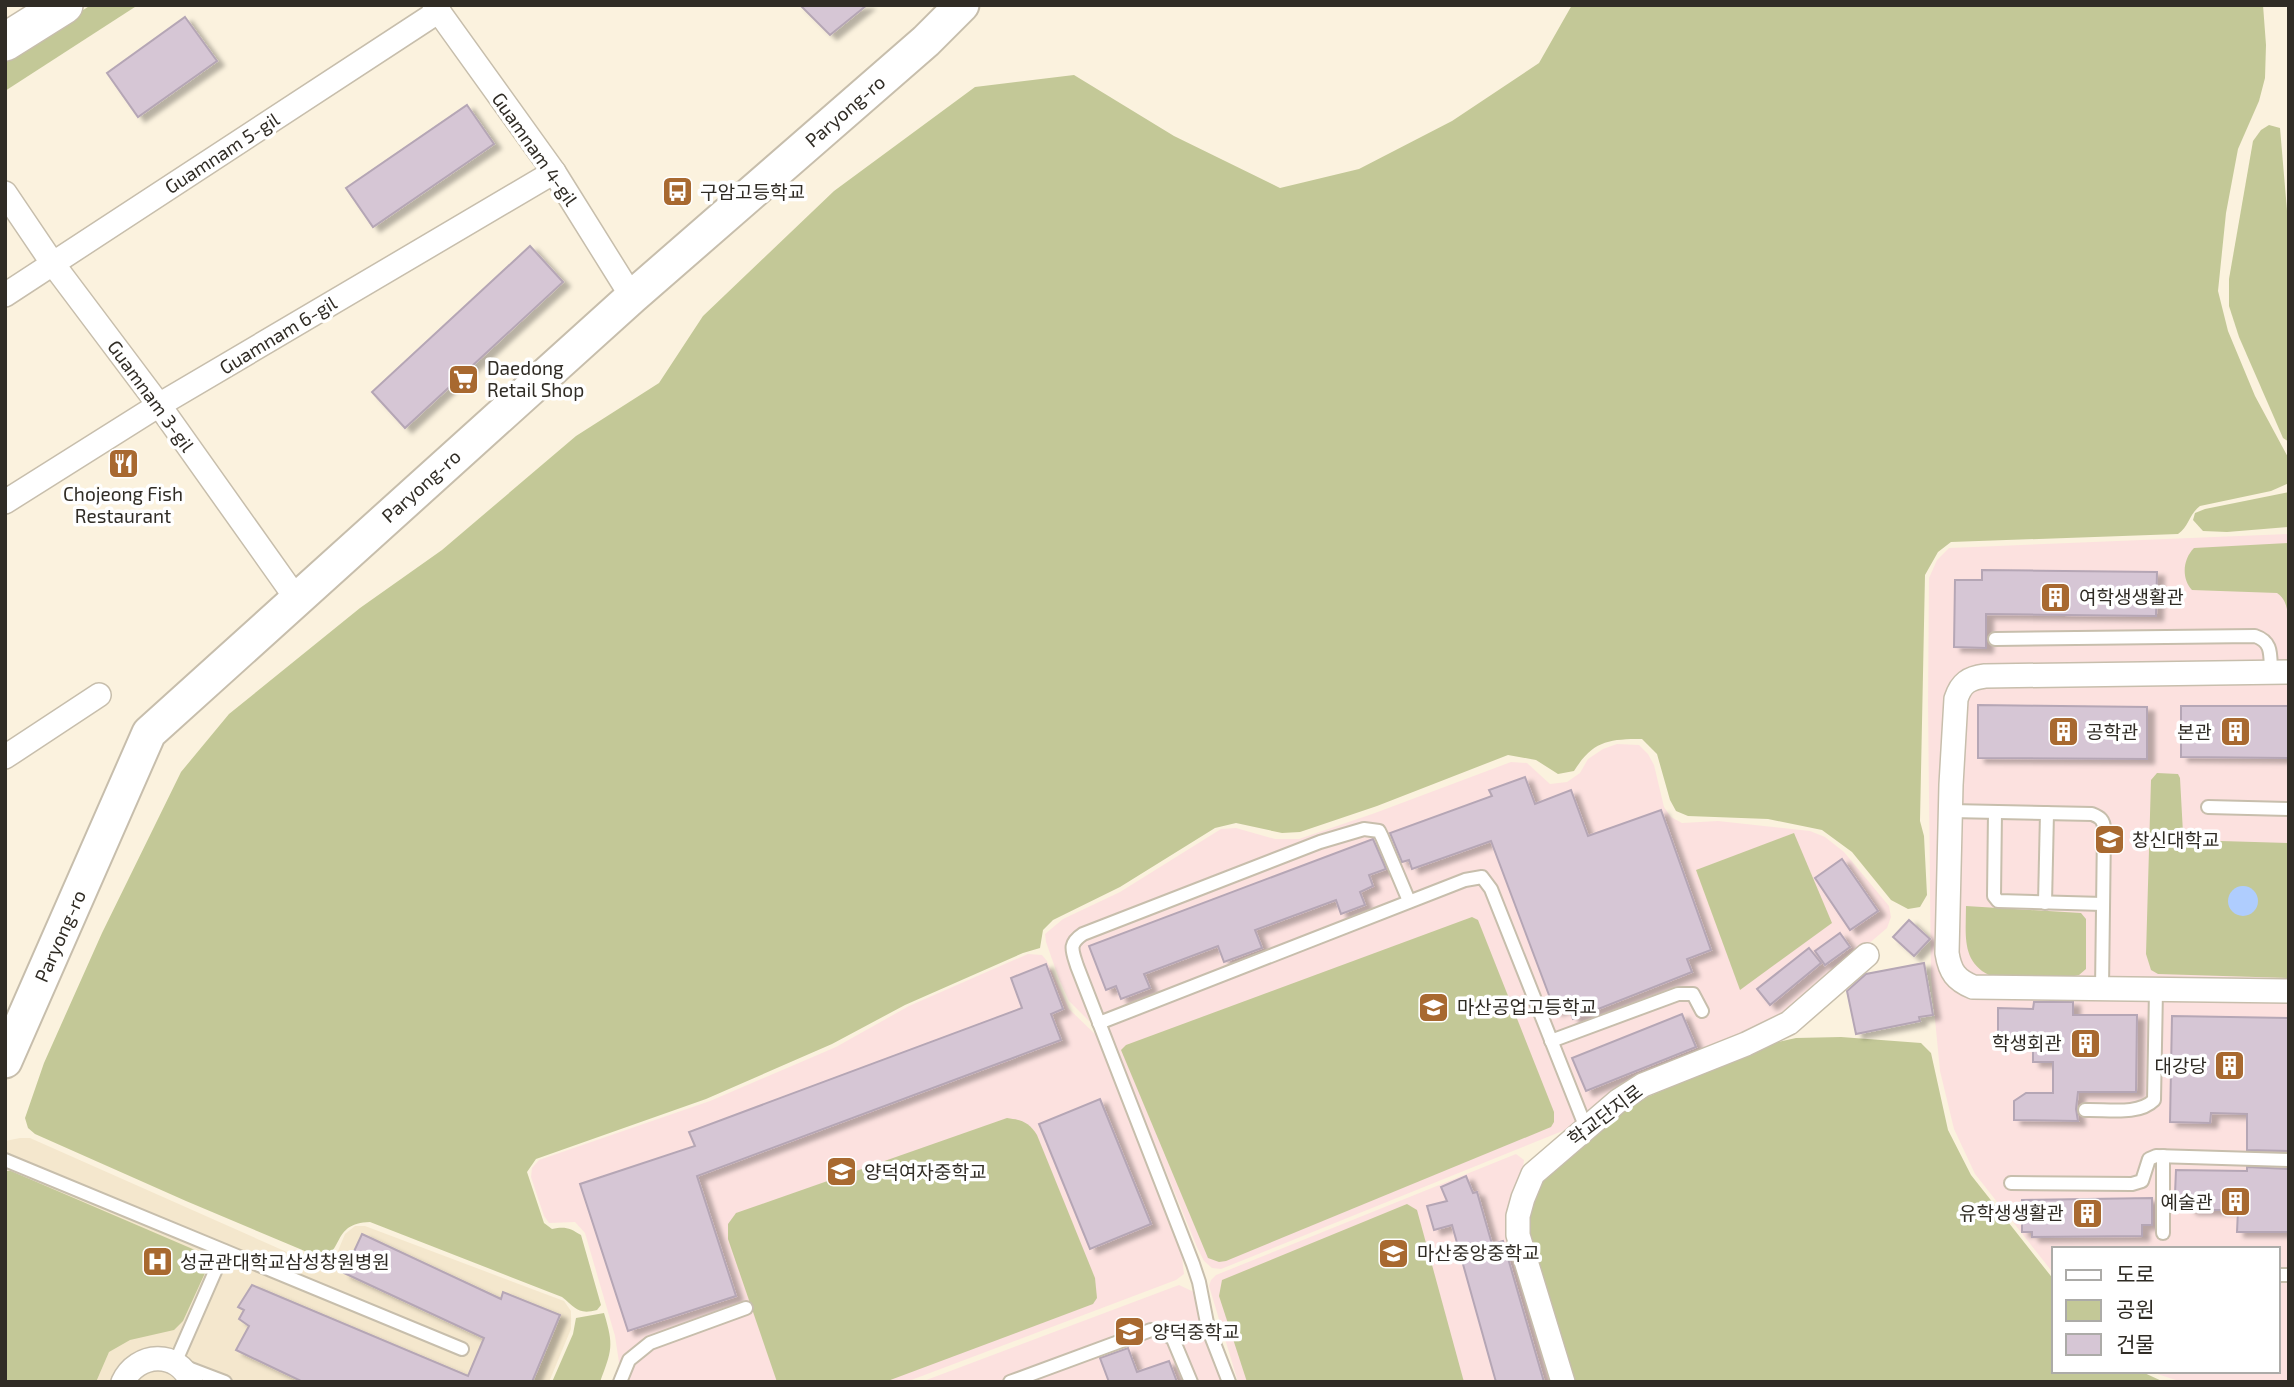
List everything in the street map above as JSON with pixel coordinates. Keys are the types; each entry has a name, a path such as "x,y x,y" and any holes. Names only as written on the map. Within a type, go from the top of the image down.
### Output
{"main road":[{"path":"5,42 64,5"},
{"name":"Paryong-ro","path":"5,1061 149,733 632,297 926,41 962,5"}],"street":[{"name":"Guamnam 4-gil","path":"436,8 554,172 632,297"},
{"name":"Guamnam 5-gil","path":"5,295 436,8"},
{"name":"Guamnam 6-gil","path":"5,502 159,405 554,172"},
{"name":"Guamnam 3-gil","path":"5,193 53,264 159,405 296,598"},
{"path":"2280,672 1973,677 1965,681 1956,699 1947,953 1954,975 1973,987 2289,991"},
{"path":"5,757 100,695"},
{"name":"학교단지로","path":"1563,1382 1518,1235 1522,1198 1533,1174 1618,1101 1643,1085 1746,1044 1789,1023 1867,956"},
{"path":"122,1382 134,1366 148,1360 164,1359 187,1371 191,1382"}],"lane":[{"path":"1995,639 2255,636 2265,639 2269,644 2280,672"},
{"path":"2208,807 2289,809"},
{"path":"1951,811 2092,814 2104,822 2102,989"},
{"path":"1995,812 1994,896 2002,903 2103,904"},
{"path":"2045,904 2047,813"},
{"path":"1229,1382 1208,1328 1193,1265 1073,954 1074,940 1083,934 1320,842 1364,829 1378,831 1382,837 1409,901"},
{"path":"1099,1023 1409,901 1474,877 1482,877 1487,881 1586,1128"},
{"path":"2085,1110 2134,1109 2147,1107 2154,1100 2156,990"},
{"path":"1551,1041 1687,992 1693,994 1702,1012"},
{"path":"2011,1183 2132,1184 2142,1181 2149,1159 2163,1156 2289,1160"},
{"path":"2163,1156 2163,1233"},
{"path":"5,1160 462,1349"},
{"path":"224,1251 176,1363 225,1382"},
{"path":"620,1382 629,1360 650,1343 746,1308"},
{"path":"1010,1382 1151,1330 1161,1331 1173,1339 1191,1382"}],"shaded area":[{"name":"창신대학교","path":"2289,534 2289,1382 2182,1382 2154,1373 2280,1373 2280,1247 2052,1247 2052,1271 1975,1174 1954,1129 1940,1071 1931,978 1928,703 1929,578 1937,560 1949,548"},
{"name":"마산공업고등학교","path":"1617,744 1639,745 1648,754 1654,765 1664,807 1671,817 1682,823 1718,821 1810,831 1825,837 1844,852 1889,906 1891,917 1887,928 1796,1006 1726,1044 1621,1083 1594,1110 1565,1130 1221,1269 1212,1268 1204,1261 1197,1247 1117,1053 1112,1044 1069,1001 1045,934 1063,919 1120,892 1221,829 1236,828 1275,839 1299,839 1511,762 1527,763 1550,784 1567,782 1580,773 1588,759"},
{"name":"양덕여자중학교","path":"1028,954 1042,955 1047,961 1069,1009 1096,1035 1103,1047 1182,1257 1184,1274 1176,1280 906,1382 622,1382 615,1336 585,1233 575,1222 549,1223 544,1216 531,1177 532,1168 539,1160 710,1101 836,1047 909,1006"},
{"name":"성균관대학교삼성창원병원","path":"30,1138 316,1265 329,1265 335,1258 345,1234 355,1226 365,1226 564,1301 571,1311 571,1329 549,1382 5,1382 5,1141"},
{"name":"마산중앙중학교","path":"1516,1154 1524,1160 1512,1194 1511,1225 1556,1382 1238,1382 1209,1286 1216,1275"},
{"name":"양덕중학교","path":"1179,1285 1194,1292 1204,1338 1222,1382 921,1382"}],"green space":[{"path":"91,5 138,5 5,91 5,60"},
{"path":"1572,5 2263,5 2265,78 2259,101 2238,149 2226,213 2218,291 2228,331 2255,396 2289,459 2289,483 2271,491 2200,506 2178,534 1951,542 1938,552 1925,575 1920,821 1924,836 1927,895 1920,907 1908,909 1891,900 1852,852 1822,830 1768,819 1688,816 1676,811 1670,800 1657,754 1642,739 1602,744 1588,753 1574,771 1558,774 1536,760 1508,755 1377,806 1300,832 1282,833 1236,823 1215,828 1120,887 1053,920 1043,930 1040,948 905,1005 832,1044 706,1099 536,1159 527,1172 544,1223 552,1229 567,1228 581,1235 601,1305 597,1310 591,1311 581,1311 562,1297 370,1222 349,1228 332,1251 319,1257 186,1201 35,1134 28,1128 25,1118 44,1063 102,933 181,772 229,714 360,608 442,550 576,436 659,383 703,316 834,191 975,87 1074,75 1174,136 1280,188 1359,169 1452,121 1539,63"},
{"path":"2269,125 2280,128 2289,234 2289,442 2283,438 2239,337 2229,306 2229,279 2253,141 2261,130"},
{"path":"2289,492 2289,527 2227,532 2203,531 2193,520 2195,513 2205,509"},
{"path":"2289,543 2289,635 2286,606 2277,593 2192,590 2186,580 2186,563 2194,548"},
{"path":"2157,773 2178,774 2180,778 2183,833 2187,840 2289,843 2289,978 2158,974 2151,970 2146,954 2151,780"},
{"path":"1794,833 1832,923 1740,990 1696,870"},
{"path":"1966,906 2081,913 2086,919 2086,969 2079,975 2070,977 1989,975 1980,969 1969,954"},
{"path":"1472,917 1478,920 1554,1112 1551,1127 1226,1261 1219,1262 1208,1258 1121,1050 1126,1045"},
{"path":"1841,1037 1921,1043 1931,1053 1948,1130 1971,1175 2052,1277 2052,1373 2144,1373 2164,1382 1572,1382 1570,1365 1531,1249 1528,1223 1539,1182 1624,1111 1645,1098 1773,1043 1796,1038"},
{"path":"1007,1118 1025,1122 1037,1135 1095,1278 1097,1298 1093,1304 885,1382 777,1382 728,1239 728,1224 736,1213"},
{"path":"5,1171 11,1171 205,1256 205,1273 183,1321 174,1330 130,1340 109,1352 96,1382 5,1382"},
{"path":"1407,1204 1417,1210 1464,1382 1247,1382 1219,1296 1222,1280"},
{"path":"604,1313 610,1348 600,1382 552,1382 573,1334 576,1318"}],"water":[{"path":"2243,886 2254,890 2258,901 2254,912 2243,916 2232,912 2228,901 2232,890"}],"building":[{"path":"800,5 867,5 830,35"},
{"path":"185,17 217,61 138,117 107,73"},
{"path":"467,105 494,144 373,227 346,188"},
{"path":"530,246 563,282 405,428 372,392"},
{"name":"여학생생활관","path":"1982,570 2157,572 2156,616 1986,614 1986,648 1954,647 1955,580 1982,580"},
{"name":"공학관","path":"1978,705 2147,707 2147,759 1978,758"},
{"name":"본관","path":"2181,706 2289,706 2289,758 2181,757"},
{"path":"1525,777 1535,804 1571,790 1588,836 1661,810 1711,950 1687,959 1692,972 1573,1019 1568,1006 1555,1011 1491,841 1412,869 1409,860 1402,862 1390,833 1492,796 1489,790"},
{"path":"1373,839 1386,869 1369,875 1373,886 1360,892 1365,905 1341,914 1336,900 1255,930 1262,948 1224,962 1218,946 1144,974 1150,988 1121,999 1116,986 1106,990 1089,946"},
{"path":"1842,859 1878,911 1850,930 1815,878"},
{"path":"1909,920 1930,939 1914,956 1893,937"},
{"path":"1840,933 1850,947 1825,965 1815,951"},
{"path":"1809,948 1821,963 1770,1005 1757,989"},
{"path":"1924,963 1933,1015 1919,1017 1920,1021 1856,1034 1847,991 1866,974"},
{"path":"1046,964 1063,1009 1051,1014 1061,1040 697,1176 736,1296 628,1331 580,1184 695,1146 689,1132 1022,1008 1011,978"},
{"name":"학생회관","path":"2034,1002 2073,1002 2073,1015 2137,1015 2136,1092 2078,1092 2078,1121 2014,1120 2014,1101 2026,1093 2053,1093 2053,1062 2033,1062 2033,1043 1998,1043 1998,1008 2033,1009"},
{"path":"1682,1014 1696,1047 1586,1091 1572,1058"},
{"name":"대강당","path":"2172,1016 2289,1018 2289,1151 2247,1150 2247,1114 2211,1113 2210,1123 2170,1122"},
{"path":"1100,1099 1151,1224 1090,1249 1039,1124"},
{"name":"예술관","path":"2247,1167 2289,1169 2289,1232 2237,1232 2238,1210 2191,1210 2175,1194 2176,1170 2247,1171"},
{"path":"1466,1176 1473,1193 1477,1192 1492,1244 1503,1241 1544,1382 1496,1382 1452,1225 1434,1230 1427,1206 1447,1201 1441,1187"},
{"name":"유학생생활관","path":"2152,1198 2152,1225 2142,1225 2142,1236 2032,1237 2032,1232 2022,1232 2022,1200"},
{"path":"362,1234 501,1299 503,1292 560,1315 532,1382 303,1382 236,1350 249,1326 239,1319 244,1310 238,1307 252,1285 468,1376 484,1338 344,1273"},
{"path":"1128,1348 1137,1372 1169,1361 1177,1382 1109,1382 1100,1358"}],"place":[{"name":"구암고등학교","path":"677,192"},
{"name":"Daedong Retail Shop","path":"464,379"},
{"name":"Chojeong Fish Restaurant","path":"123,463"},
{"name":"여학생생활관","path":"2056,597"},
{"name":"공학관","path":"2063,732"},
{"name":"본관","path":"2235,732"},
{"name":"창신대학교","path":"2109,840"},
{"name":"마산공업고등학교","path":"1434,1007"},
{"name":"학생회관","path":"2085,1043"},
{"name":"대강당","path":"2230,1066"},
{"name":"양덕여자중학교","path":"841,1172"},
{"name":"예술관","path":"2236,1202"},
{"name":"유학생생활관","path":"2087,1213"},
{"name":"마산중앙중학교","path":"1394,1253"},
{"name":"성균관대학교삼성창원병원","path":"157,1262"},
{"name":"양덕중학교","path":"1129,1332"}]}
